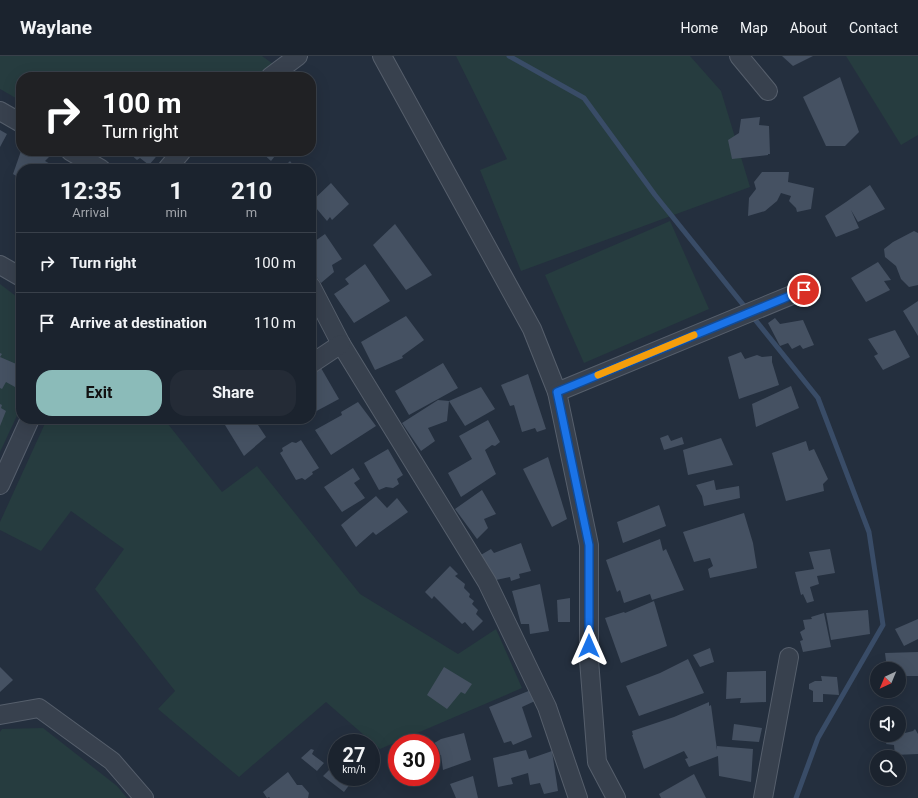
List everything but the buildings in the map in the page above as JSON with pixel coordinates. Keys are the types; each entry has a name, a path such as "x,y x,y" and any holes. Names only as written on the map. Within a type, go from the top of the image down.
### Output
{"street":[{"path":"277,72 298,56"},
{"path":"382,56 532,329 557,392 589,545 589,660 597,762 616,798"},
{"path":"739,56 768,91"},
{"path":"0,111 16,120"},
{"path":"79,156 92,164"},
{"path":"171,164 178,156"},
{"path":"0,265 16,275"},
{"path":"557,392 804,290"},
{"path":"316,296 341,344 487,582 547,707 578,798"},
{"path":"316,361 341,344"},
{"path":"0,485 28,424"},
{"path":"763,798 789,657"},
{"path":"0,715 38,708 112,761 144,798"}],"green space":[{"path":"0,56 262,56 276,66 268,72 16,72 16,98 0,89"},
{"path":"456,56 690,56 721,91 750,187 521,271 480,170 507,159"},
{"path":"846,56 918,56 918,135 901,145"},
{"path":"670,221 709,309 584,363 545,275"},
{"path":"0,284 16,296 16,418 0,452"},
{"path":"45,424 168,424 222,492 257,466 360,594 458,654 496,629 522,688 415,734 388,734 388,746 380,749 380,734 363,734 326,702 239,777 158,709 175,691 95,589 124,549 71,511 41,551 0,530 0,522"},
{"path":"43,728 117,786 127,798 0,798 0,732 2,729"}],"waterway":[{"path":"509,56 584,98 655,195 818,398 869,532 883,625 818,738 796,798"}],"slow traffic":[{"path":"598,375 694,335"}],"route":[{"path":"589,646 589,545 557,392 804,290"}]}
